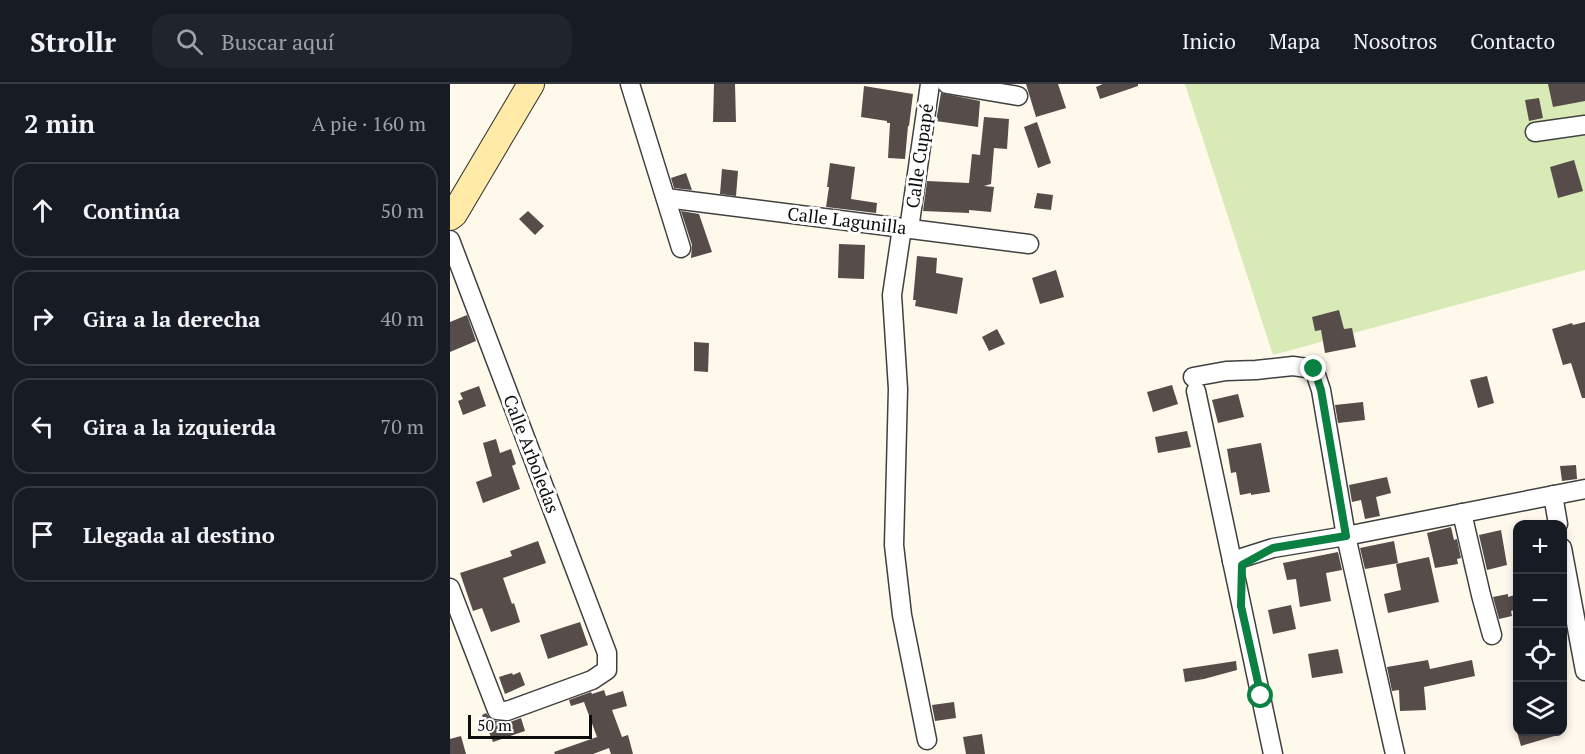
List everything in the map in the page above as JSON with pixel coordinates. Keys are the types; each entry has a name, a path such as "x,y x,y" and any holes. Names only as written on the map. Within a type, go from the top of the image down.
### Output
{"street":[{"path":"450,217 454,214 531,84"},
{"path":"630,84 681,248"},
{"name":"Calle Cupapé","path":"927,740 902,615 894,545 898,389 892,295 930,84"},
{"path":"947,84 1018,96"},
{"path":"1536,132 1585,125"},
{"name":"Calle Lagunilla","path":"666,198 1029,244"},
{"name":"Calle Arboledas","path":"450,240 607,653 607,670 592,680 507,711 497,710 450,588"},
{"path":"1273,754 1195,384 1226,371 1293,366 1314,369 1321,390 1346,536 1395,754"},
{"path":"1232,561 1273,548 1585,489"},
{"path":"1553,495 1557,520"},
{"path":"1462,513 1492,635"},
{"path":"1241,606 1242,565 1273,548"},
{"path":"1567,570 1585,671"}],"green space":[{"path":"1185,84 1585,84 1585,270 1273,355"}],"building":[{"path":"714,84 735,84 736,122 713,122"},
{"path":"1026,84 1058,84 1066,108 1036,117"},
{"path":"1103,84 1138,84 1138,86 1100,99 1096,87"},
{"path":"1548,84 1585,84 1585,101 1553,107"},
{"path":"864,86 913,94 905,159 888,158 890,123 861,117"},
{"path":"941,93 980,101 978,127 936,121"},
{"path":"1539,98 1543,118 1529,121 1525,100"},
{"path":"984,117 1009,119 1007,149 994,148 991,184 984,186 994,187 991,212 923,211 927,181 969,183 972,154 980,155"},
{"path":"1037,122 1051,163 1038,168 1024,127"},
{"path":"1574,160 1583,191 1558,198 1550,167"},
{"path":"830,163 855,167 851,199 877,203 876,213 826,207"},
{"path":"722,169 738,171 736,196 720,194"},
{"path":"686,173 692,190 674,188 671,178"},
{"path":"1037,193 1053,195 1051,210 1034,208"},
{"path":"528,211 544,226 535,235 519,219"},
{"path":"681,211 699,214 712,252 691,258 692,245"},
{"path":"839,244 865,245 864,279 838,278"},
{"path":"917,256 937,258 936,273 963,278 957,314 915,306 916,300 913,300"},
{"path":"1056,270 1064,297 1040,304 1032,278"},
{"path":"1339,310 1344,329 1352,328 1356,347 1325,353 1321,330 1315,331 1312,317"},
{"path":"467,315 476,341 450,352 450,322"},
{"path":"1585,322 1585,398 1582,398 1571,363 1563,365 1552,329"},
{"path":"997,329 1005,344 989,351 982,337"},
{"path":"694,342 709,343 708,372 694,371"},
{"path":"1487,376 1494,403 1478,408 1470,380"},
{"path":"1172,385 1178,404 1153,412 1147,392"},
{"path":"479,386 486,406 463,415 458,401 463,399 460,393"},
{"path":"1238,394 1244,417 1218,423 1212,400"},
{"path":"1363,402 1365,420 1338,423 1335,405"},
{"path":"1187,431 1191,447 1158,453 1155,437"},
{"path":"496,439 500,453 511,449 516,464 512,466 520,489 483,503 476,482 492,476 483,443"},
{"path":"1261,443 1270,492 1240,495 1236,472 1231,473 1227,449"},
{"path":"1576,465 1577,479 1562,481 1560,466"},
{"path":"1387,477 1391,493 1376,497 1380,516 1365,519 1361,500 1352,502 1349,485"},
{"path":"1451,527 1454,540 1457,539 1461,558 1457,559 1458,564 1435,568 1427,533"},
{"path":"1501,530 1507,565 1487,570 1479,535"},
{"path":"538,541 546,563 503,578 520,622 491,632 482,608 473,611 460,573 512,556 510,551"},
{"path":"1394,541 1398,563 1365,569 1360,548"},
{"path":"1338,552 1342,570 1326,573 1331,601 1300,607 1296,579 1287,580 1283,563"},
{"path":"1429,557 1439,602 1388,613 1384,594 1401,590 1396,564"},
{"path":"1508,594 1508,597 1513,596 1512,616 1499,619 1493,597"},
{"path":"1291,605 1296,629 1273,634 1268,610"},
{"path":"580,622 588,645 548,659 540,635"},
{"path":"1338,649 1343,673 1312,678 1308,654"},
{"path":"1428,660 1430,669 1472,660 1475,676 1424,687 1426,710 1400,711 1399,690 1392,691 1387,667"},
{"path":"1236,661 1237,670 1185,682 1183,669"},
{"path":"520,672 525,685 505,694 499,677"},
{"path":"604,690 606,696 623,691 627,706 612,710 622,737 628,735 633,754 611,754 609,748 593,754 555,754 554,752 597,737 584,702 571,706 569,700"},
{"path":"954,702 956,718 935,721 932,705"},
{"path":"486,713 496,721 510,722 521,718 525,731 493,742 482,715"},
{"path":"982,734 985,754 966,754 963,737"},
{"path":"461,736 466,754 450,754 450,739"},
{"path":"1518,736 1555,736 1521,746"}],"route":[{"path":"1261,696 1241,606 1242,565 1273,548 1346,536 1321,390 1314,369"}]}
